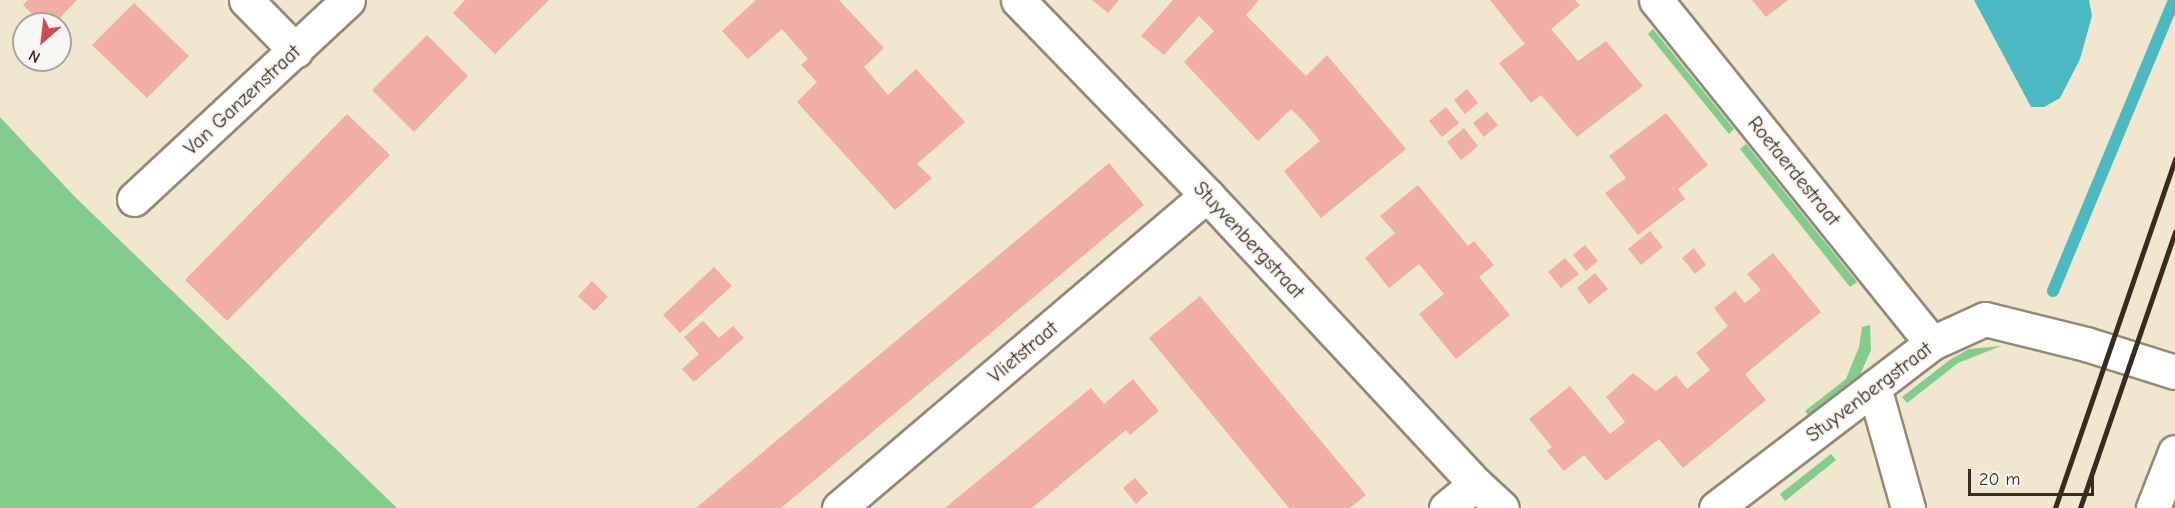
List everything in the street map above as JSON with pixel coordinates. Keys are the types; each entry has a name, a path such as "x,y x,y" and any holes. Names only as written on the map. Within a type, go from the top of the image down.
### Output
{"street":[{"path":"246,0 296,51"},
{"name":"Van Ganzenstraat","path":"134,199 296,51 348,0"},
{"name":"Stuyvenbergstraat","path":"1018,0 1208,195 1476,484 1502,508"},
{"name":"Roetaerdestraat","path":"1656,0 1932,342"},
{"name":"Vlietstraat","path":"839,508 1208,195"},
{"name":"Stuyvenbergstraat","path":"1716,508 1932,342 1985,319 2086,344 2175,372"},
{"path":"1874,387 1908,508"},
{"path":"2152,508 2175,452"},
{"path":"1446,508 1476,484"}],"green space":[{"path":"1653,29 1734,129 1729,134 1648,34"},
{"path":"0,117 75,197 397,508 0,508"},
{"path":"1746,144 1857,282 1850,287 1740,149"},
{"path":"1870,325 1871,350 1860,375 1849,389 1811,419 1805,411 1846,379 1859,347 1862,327"},
{"path":"2001,346 1958,363 1907,403 1902,397 1951,359 1969,349"},
{"path":"1831,454 1836,460 1785,501 1780,494"}],"water":[{"path":"1974,0 2089,0 2092,16 2080,59 2060,98 2044,107 2031,107"}],"building":[{"path":"28,0 77,0 66,12 30,12 23,5"},
{"path":"465,0 549,0 495,54 453,13"},
{"path":"756,0 839,0 884,48 864,67 888,95 916,69 965,122 917,164 932,178 895,210 797,102 817,82 801,65 808,59 782,29 748,59 722,31"},
{"path":"1092,0 1119,0 1108,13"},
{"path":"1173,0 1259,0 1246,15 1306,76 1327,55 1406,149 1321,218 1284,171 1320,141 1304,122 1291,109 1258,141 1184,62 1214,31 1199,16 1164,55 1141,36"},
{"path":"1490,0 1575,0 1580,5 1551,29 1578,61 1606,41 1643,86 1577,137 1541,95 1531,103 1499,63 1525,44"},
{"path":"1752,0 1788,0 1766,17"},
{"path":"134,3 189,56 147,98 92,45"},
{"path":"427,35 468,76 414,132 372,90"},
{"path":"1467,89 1478,103 1465,114 1454,100"},
{"path":"1446,107 1459,123 1442,137 1429,121"},
{"path":"1487,112 1498,125 1484,137 1473,123"},
{"path":"1666,113 1708,165 1678,189 1685,199 1638,235 1605,193 1626,178 1609,156"},
{"path":"347,114 390,155 227,321 185,280"},
{"path":"1464,128 1478,146 1461,160 1447,142"},
{"path":"1109,163 1144,205 781,508 696,508"},
{"path":"1418,185 1468,246 1474,241 1494,265 1479,277 1510,315 1456,359 1419,314 1444,294 1419,264 1389,288 1365,258 1395,233 1380,216"},
{"path":"1650,231 1663,247 1641,265 1628,249"},
{"path":"1585,245 1598,261 1586,271 1573,255"},
{"path":"1694,248 1706,265 1695,274 1682,258"},
{"path":"1773,253 1821,312 1745,374 1766,400 1683,468 1659,439 1606,481 1584,455 1564,471 1547,451 1552,447 1529,419 1570,386 1610,434 1625,422 1606,397 1633,373 1656,391 1676,375 1687,389 1710,370 1696,353 1728,326 1714,308 1735,291 1745,303 1761,290 1747,274"},
{"path":"1565,258 1579,274 1561,288 1548,272"},
{"path":"714,267 732,286 680,333 663,315"},
{"path":"1595,273 1608,289 1589,304 1577,288"},
{"path":"592,281 608,297 594,311 578,296"},
{"path":"1200,296 1366,495 1350,508 1289,508 1149,338"},
{"path":"703,321 719,338 733,326 744,338 694,382 682,369 699,354 684,337"},
{"path":"1133,379 1159,411 1130,435 1126,430 1032,508 945,508 1091,388 1104,404"},
{"path":"1135,478 1148,493 1136,504 1123,488"}],"waterway":[{"path":"2053,291 2174,0"}],"railway":[{"path":"2055,508 2175,159"},
{"path":"2080,508 2175,232"}]}
